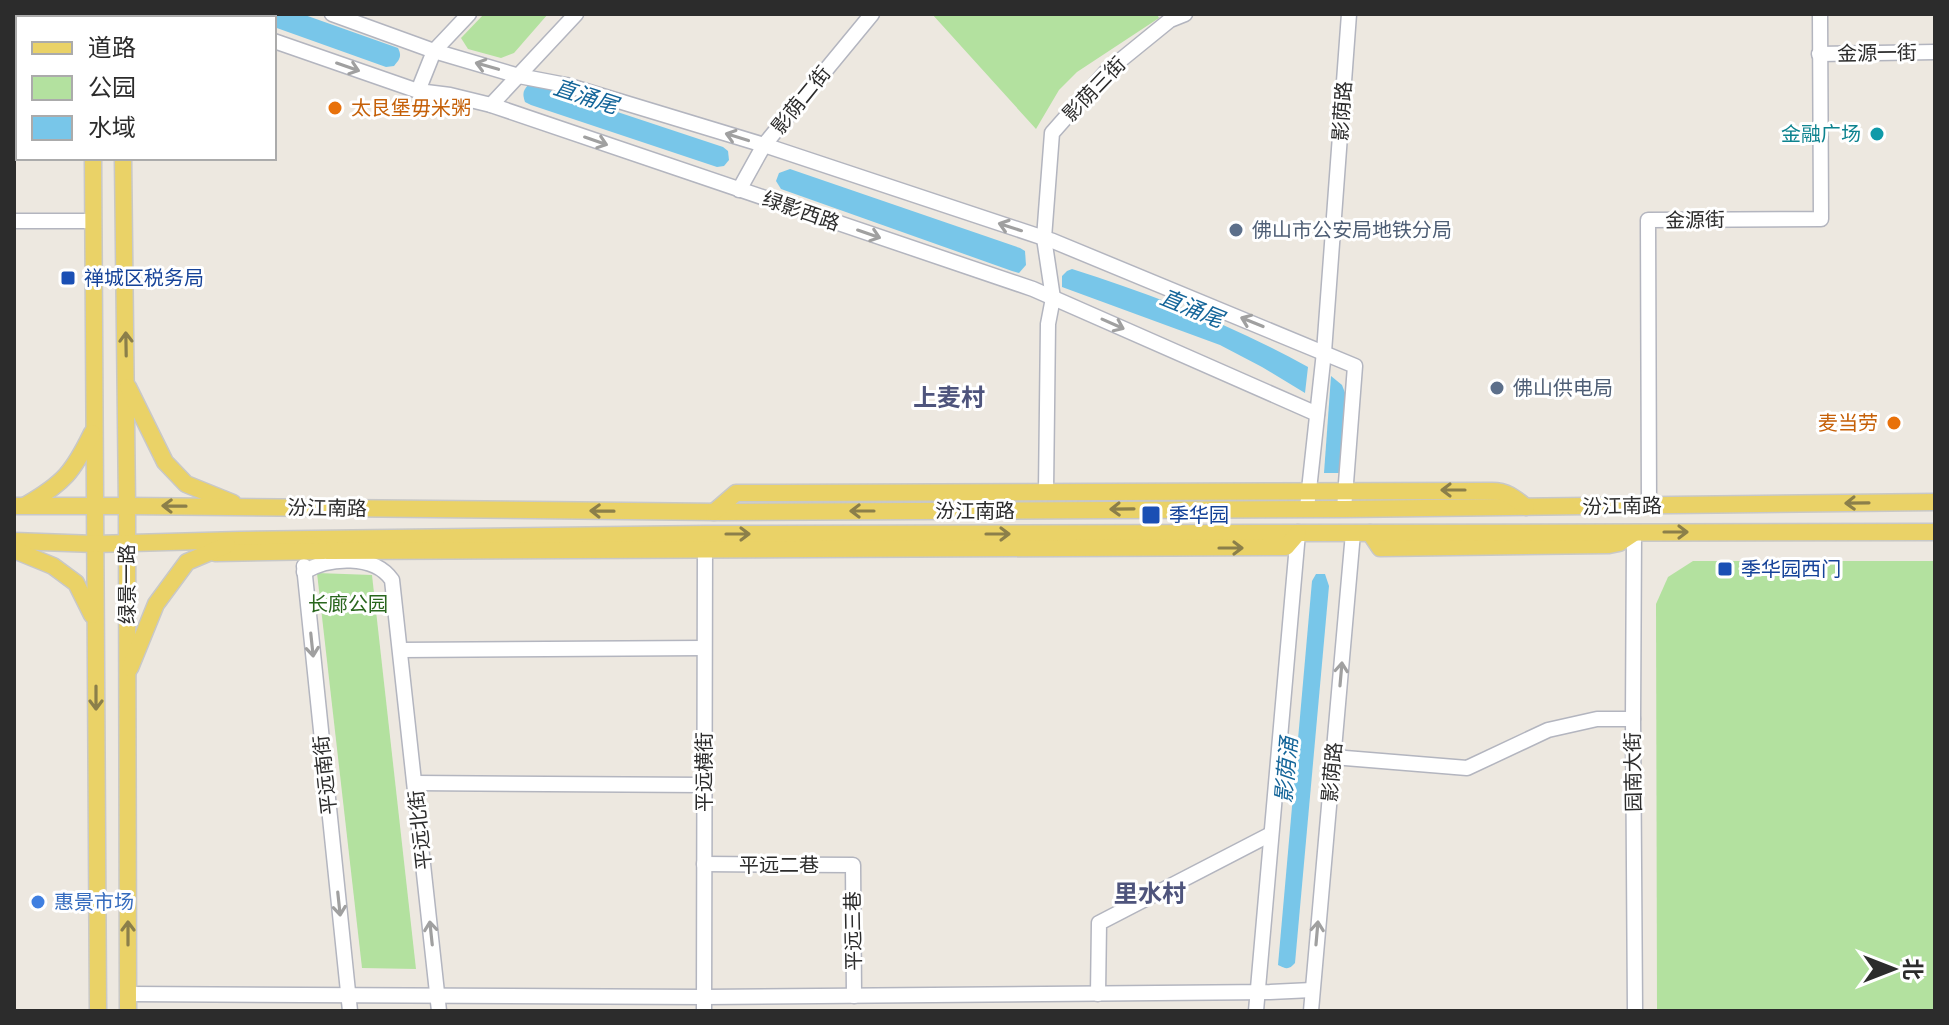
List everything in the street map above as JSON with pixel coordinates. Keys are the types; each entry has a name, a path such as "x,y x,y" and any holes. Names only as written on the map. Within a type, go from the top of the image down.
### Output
{"main road":[{"name":"绿景一路","path":"93,160 98,1011"},
{"name":"绿景一路","path":"123,160 128,1011"},
{"path":"126,384 165,462 186,484 242,507"},
{"path":"22,501 53,489 76,465 94,428"},
{"path":"1046,491 1046,510"},
{"path":"714,512 736,493 1046,491 1501,491 1512,495 1526,507"},
{"path":"776,493 776,511"},
{"name":"汾江南路","path":"22,501 95,506 714,512 1935,502"},
{"name":"汾江南路","path":"14,541 95,544 240,540 302,546 1046,541 1302,533 1935,532"},
{"path":"126,677 156,604 187,562 240,540"},
{"path":"206,553 302,546 328,551 390,551 705,542"},
{"path":"14,550 53,566 76,583 95,620"}],"street":[{"path":"332,14 434,51 519,76 566,85 764,145 1044,238 1355,366 1343,509"},
{"path":"418,91 434,51 469,14"},
{"path":"491,105 576,14"},
{"name":"影荫二街","path":"739,190 764,145 872,14"},
{"name":"影荫三街","path":"1046,491 1048,324 1053,298 1044,238 1052,133 1106,72 1169,17 1185,14"},
{"name":"影荫路","path":"1310,508 1309,490 1324,352 1349,14"},
{"name":"金源街","path":"1649,506 1648,220 1821,219 1820,14"},
{"name":"绿影西路","path":"276,42 418,91 491,105 1033,289 1317,414"},
{"name":"金源一街","path":"1819,54 1935,52"},
{"path":"14,221 93,221"},
{"path":"1256,1011 1264,992 1271,834 1302,533"},
{"name":"影荫路","path":"1311,1011 1308,990 1356,533"},
{"name":"园南大街","path":"1634,533 1635,1011"},
{"name":"平远横街","path":"704,1004 705,542"},
{"name":"平远南街","path":"302,546 350,1011"},
{"name":"平远北街","path":"390,551 439,1011"},
{"path":"304,572 329,562 364,561 386,571 392,580"},
{"path":"401,650 704,648"},
{"path":"1333,757 1467,768 1548,730 1597,719 1633,719"},
{"path":"415,783 704,785"},
{"path":"1098,994 1099,923 1271,834"},
{"name":"平远二巷","path":"704,864 853,865"},
{"name":"平远三巷","path":"853,865 854,996"},
{"path":"128,994 437,995 704,1004 854,996 1308,990"}],"green space":[{"path":"484,14 548,14 514,53 501,58 468,49 461,38"},
{"path":"932,14 1157,14 1159,18 1077,72 1059,90 1036,129"},
{"path":"1693,561 1935,561 1935,1011 1657,1011 1656,604 1668,577"},
{"name":"长廊公园","path":"317,573 372,575 416,969 362,968"}],"water":[{"path":"236,14 302,14 398,48 400,57 394,66 386,67 276,28 276,16"},
{"path":"530,83 723,147 728,151 729,160 724,166 717,167 531,105 525,102 523,94"},
{"path":"790,169 1020,248 1025,251 1026,265 1019,273 1012,271 781,189 776,181 779,173"},
{"path":"1072,269 1192,312 1280,352 1308,367 1305,393 1220,345 1062,287 1062,276"},
{"path":"1331,376 1342,385 1347,398 1339,473 1324,473"},
{"path":"1316,574 1325,574 1329,586 1295,963 1287,968 1278,965 1312,581"}],"place":[{"name":"太艮堡毋米粥","path":"335,108"},
{"name":"金融广场","path":"1877,134"},
{"name":"佛山市公安局地铁分局","path":"1236,230"},
{"name":"禅城区税务局","path":"68,278"},
{"name":"佛山供电局","path":"1497,388"},
{"name":"麦当劳","path":"1894,423"},
{"name":"季华园","path":"1151,515"},
{"name":"季华园西门","path":"1725,569"},
{"name":"惠景市场","path":"38,902"}],"district":[{"name":"上麦村","path":"949,398"},
{"name":"里水村","path":"1150,894"}],"water label":[{"name":"直涌尾","path":"586,96"},
{"name":"直涌尾","path":"1192,308"},
{"name":"影荫涌","path":"1286,770"}]}
